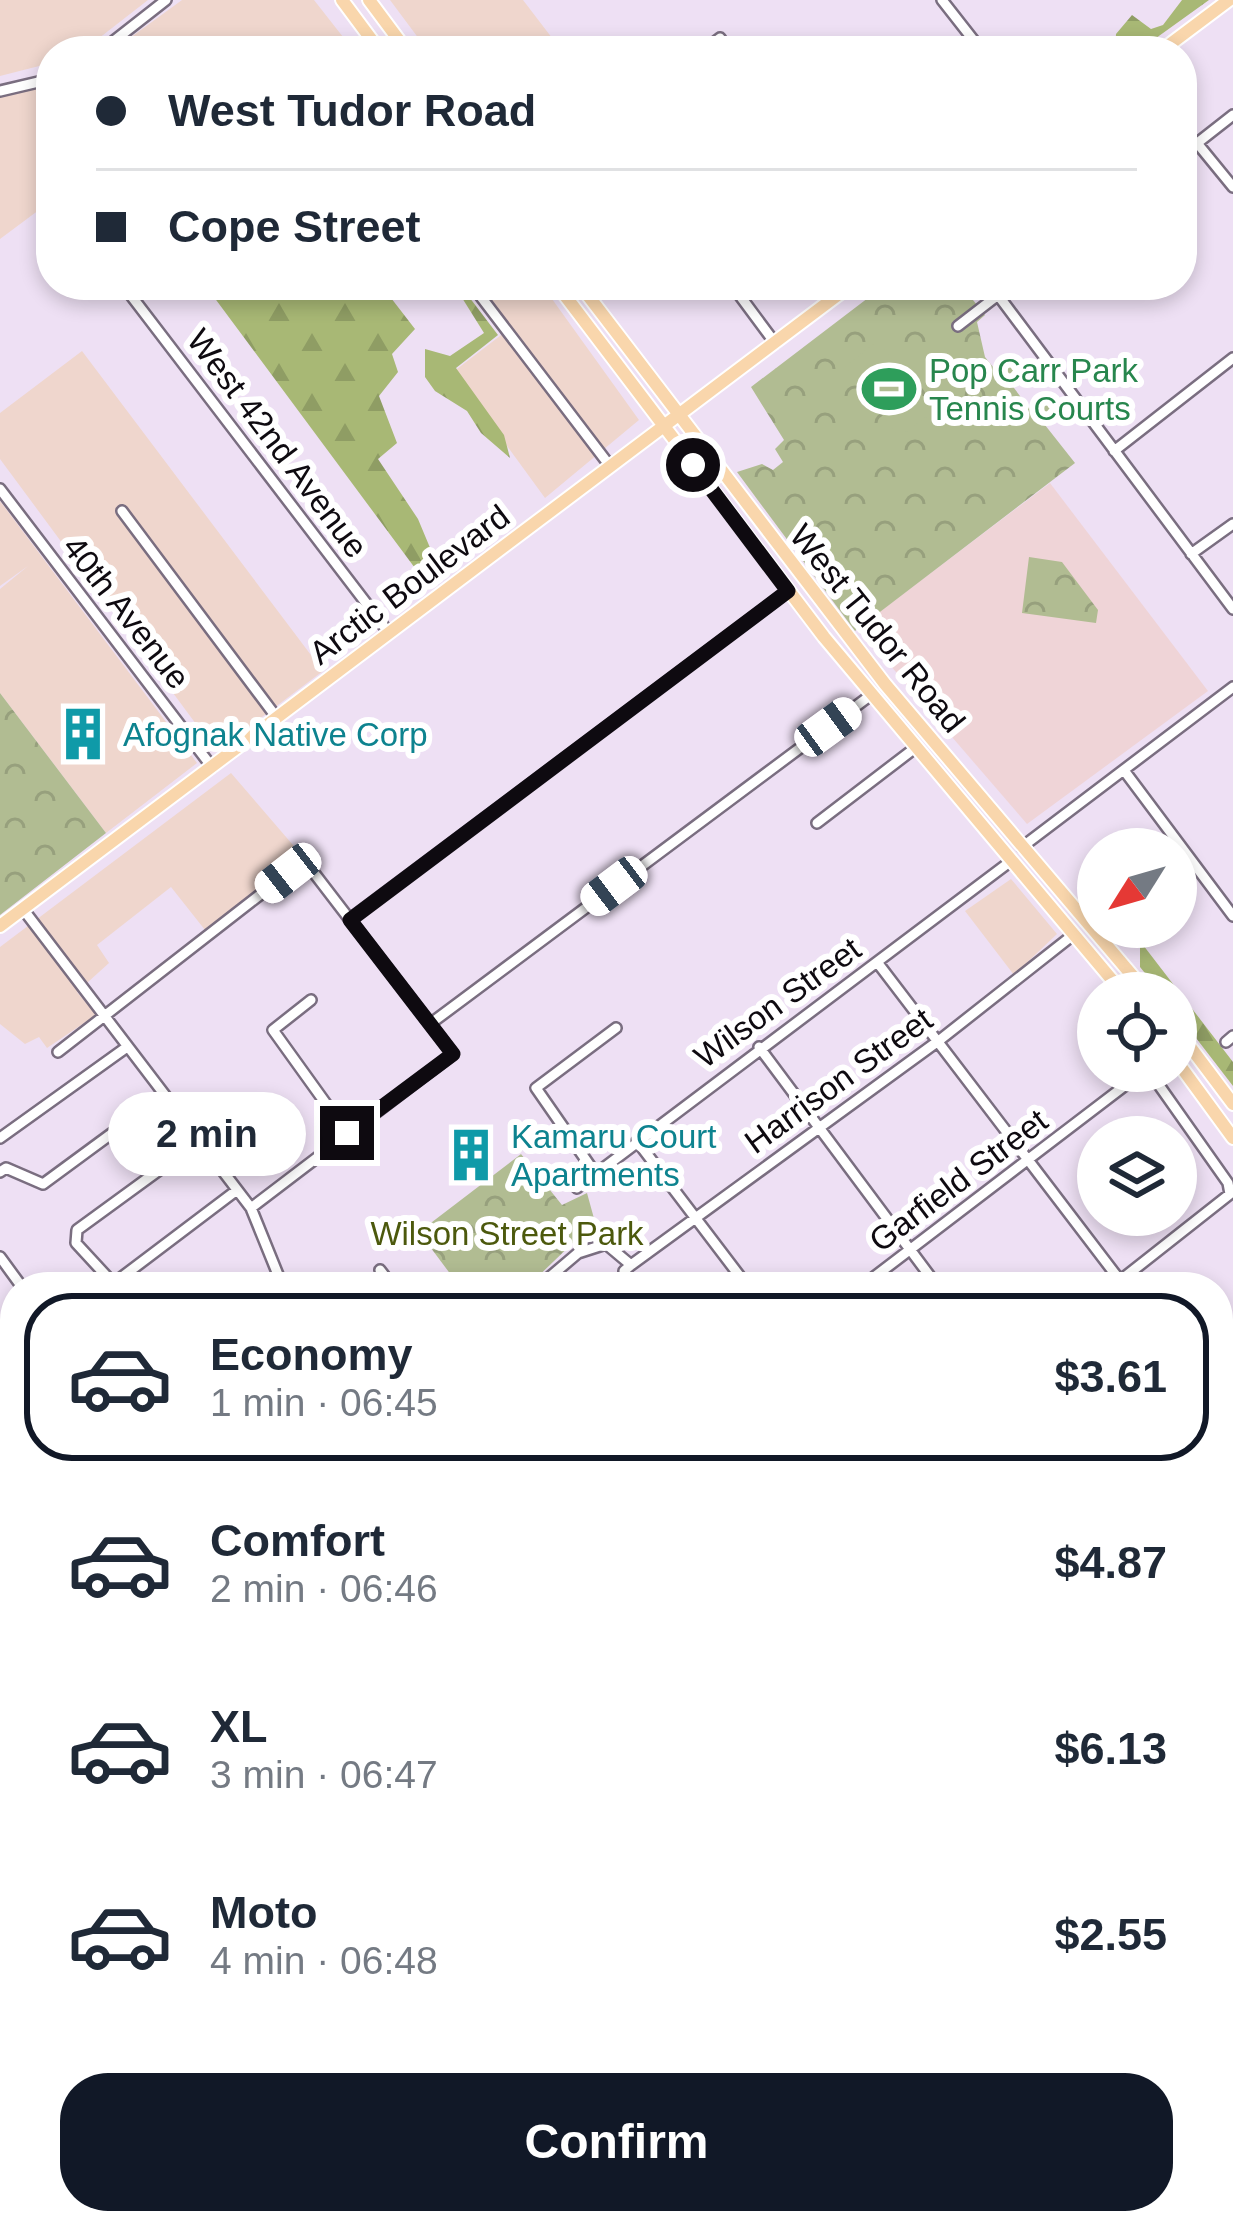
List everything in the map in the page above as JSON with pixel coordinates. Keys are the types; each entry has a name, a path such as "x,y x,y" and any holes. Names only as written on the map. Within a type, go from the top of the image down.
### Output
{"main road":[{"path":"341,0 369,36"},
{"path":"370,0 396,36"},
{"path":"1181,36 1229,0"},
{"name":"West Tudor Road","path":"568,300 871,695 1105,972"},
{"name":"West Tudor Road","path":"591,300 884,684 1077,911"},
{"name":"Arctic Boulevard","path":"0,926 831,300"},
{"path":"949,788 972,797 1012,844 1022,847"},
{"path":"1011,861 1020,859 1038,873 1077,917"},
{"name":"West Tudor Road","path":"1109,948 1129,972"},
{"path":"1197,1056 1233,1104"},
{"path":"1197,1089 1233,1138"}],"street":[{"path":"120,36 166,0"},
{"path":"942,0 970,36"},
{"path":"0,91 36,83"},
{"path":"1233,116 1197,143 1233,187"},
{"name":"West 42nd Avenue","path":"135,300 389,633"},
{"path":"483,300 610,466"},
{"path":"743,300 775,343"},
{"path":"958,326 992,300"},
{"path":"1002,300 1233,610"},
{"path":"1114,451 1233,358"},
{"name":"40th Avenue","path":"0,489 212,767"},
{"path":"122,512 277,718"},
{"path":"1191,554 1233,524"},
{"path":"350,920 788,591"},
{"path":"1022,847 1126,773 1233,687"},
{"path":"430,1024 871,695"},
{"path":"818,823 915,748"},
{"path":"1126,773 1233,916"},
{"name":"Wilson Street","path":"578,1187 759,1046 1011,861"},
{"path":"58,1052 288,873 311,869 453,1054 251,1208"},
{"path":"23,909 251,1208 277,1272"},
{"name":"Harrison Street","path":"631,1265 941,1039 1073,934"},
{"path":"877,962 941,1039 1110,1272"},
{"path":"311,1000 273,1030 347,1133"},
{"path":"595,1173 536,1088 616,1028"},
{"path":"759,1046 927,1272"},
{"path":"0,1138 127,1047"},
{"name":"Garfield Street","path":"881,1272 1119,1092"},
{"path":"1135,1272 1230,1194 1228,1183 1162,1092"},
{"path":"2,1166 43,1184 164,1095"},
{"path":"103,1272 76,1243 76,1230 200,1141"},
{"path":"637,1141 736,1272"},
{"path":"129,1272 237,1190"},
{"path":"559,1272 594,1244 606,1244 631,1265 624,1272"}],"shaded area":[{"path":"0,0 148,0 102,36 36,36 36,67 0,76"},
{"path":"182,0 314,0 342,36 133,36"},
{"path":"390,0 523,0 551,36 417,36"},
{"path":"36,82 36,212 0,239 0,91"},
{"path":"486,300 553,300 639,420 545,498 453,372 509,329"},
{"path":"82,351 323,671 222,747 213,747 0,459 0,413"},
{"path":"1050,483 1208,691 1027,824 858,628"},
{"path":"0,501 197,763 106,833 0,693 0,589 28,566 0,586"},
{"path":"231,773 305,859 209,935 171,887 97,945 109,963 77,992 96,1015 47,1048 39,1037 25,1044 0,1024 0,947"},
{"path":"1011,879 1057,934 1014,975 965,911"}],"green space":[{"path":"1182,0 1209,0 1159,36 1116,36 1132,15 1151,29 1163,25"},
{"path":"216,300 393,300 415,329 392,354 398,372 379,396 397,443 378,459 418,519 441,574 429,587"},
{"path":"463,300 471,300 498,335 456,368 504,435 510,458 481,433 467,411 435,391 425,377 425,349 450,356 484,333"},
{"path":"865,300 973,300 985,315 977,322 985,357 997,372 1010,362 1016,372 1008,380 1029,408 1045,397 1057,415 1045,425 1075,463 855,631 737,472 762,464 773,470 783,462 775,449 784,440 751,387"},
{"name":"Pop Carr Park Tennis Courts","path":"878,341 933,412 899,437 845,366"},
{"path":"1029,557 1062,562 1098,610 1096,623 1022,613"},
{"path":"0,693 106,833 0,915"},
{"path":"1140,948 1145,948 1164,972 1144,972"},
{"path":"1197,1015 1233,1062 1233,1086 1197,1039"},
{"name":"Wilson Street Park","path":"521,1154 562,1205 587,1193 598,1233 579,1237 543,1272 449,1272 419,1232"}],"place":[{"name":"Pop Carr Park Tennis Courts","path":"889,389"},
{"name":"Afognak Native Corp","path":"83,734"},
{"name":"Kamaru Court Apartments","path":"471,1155"}],"route":[{"path":"347,1133 453,1054 350,920 788,591 693,465"}]}
